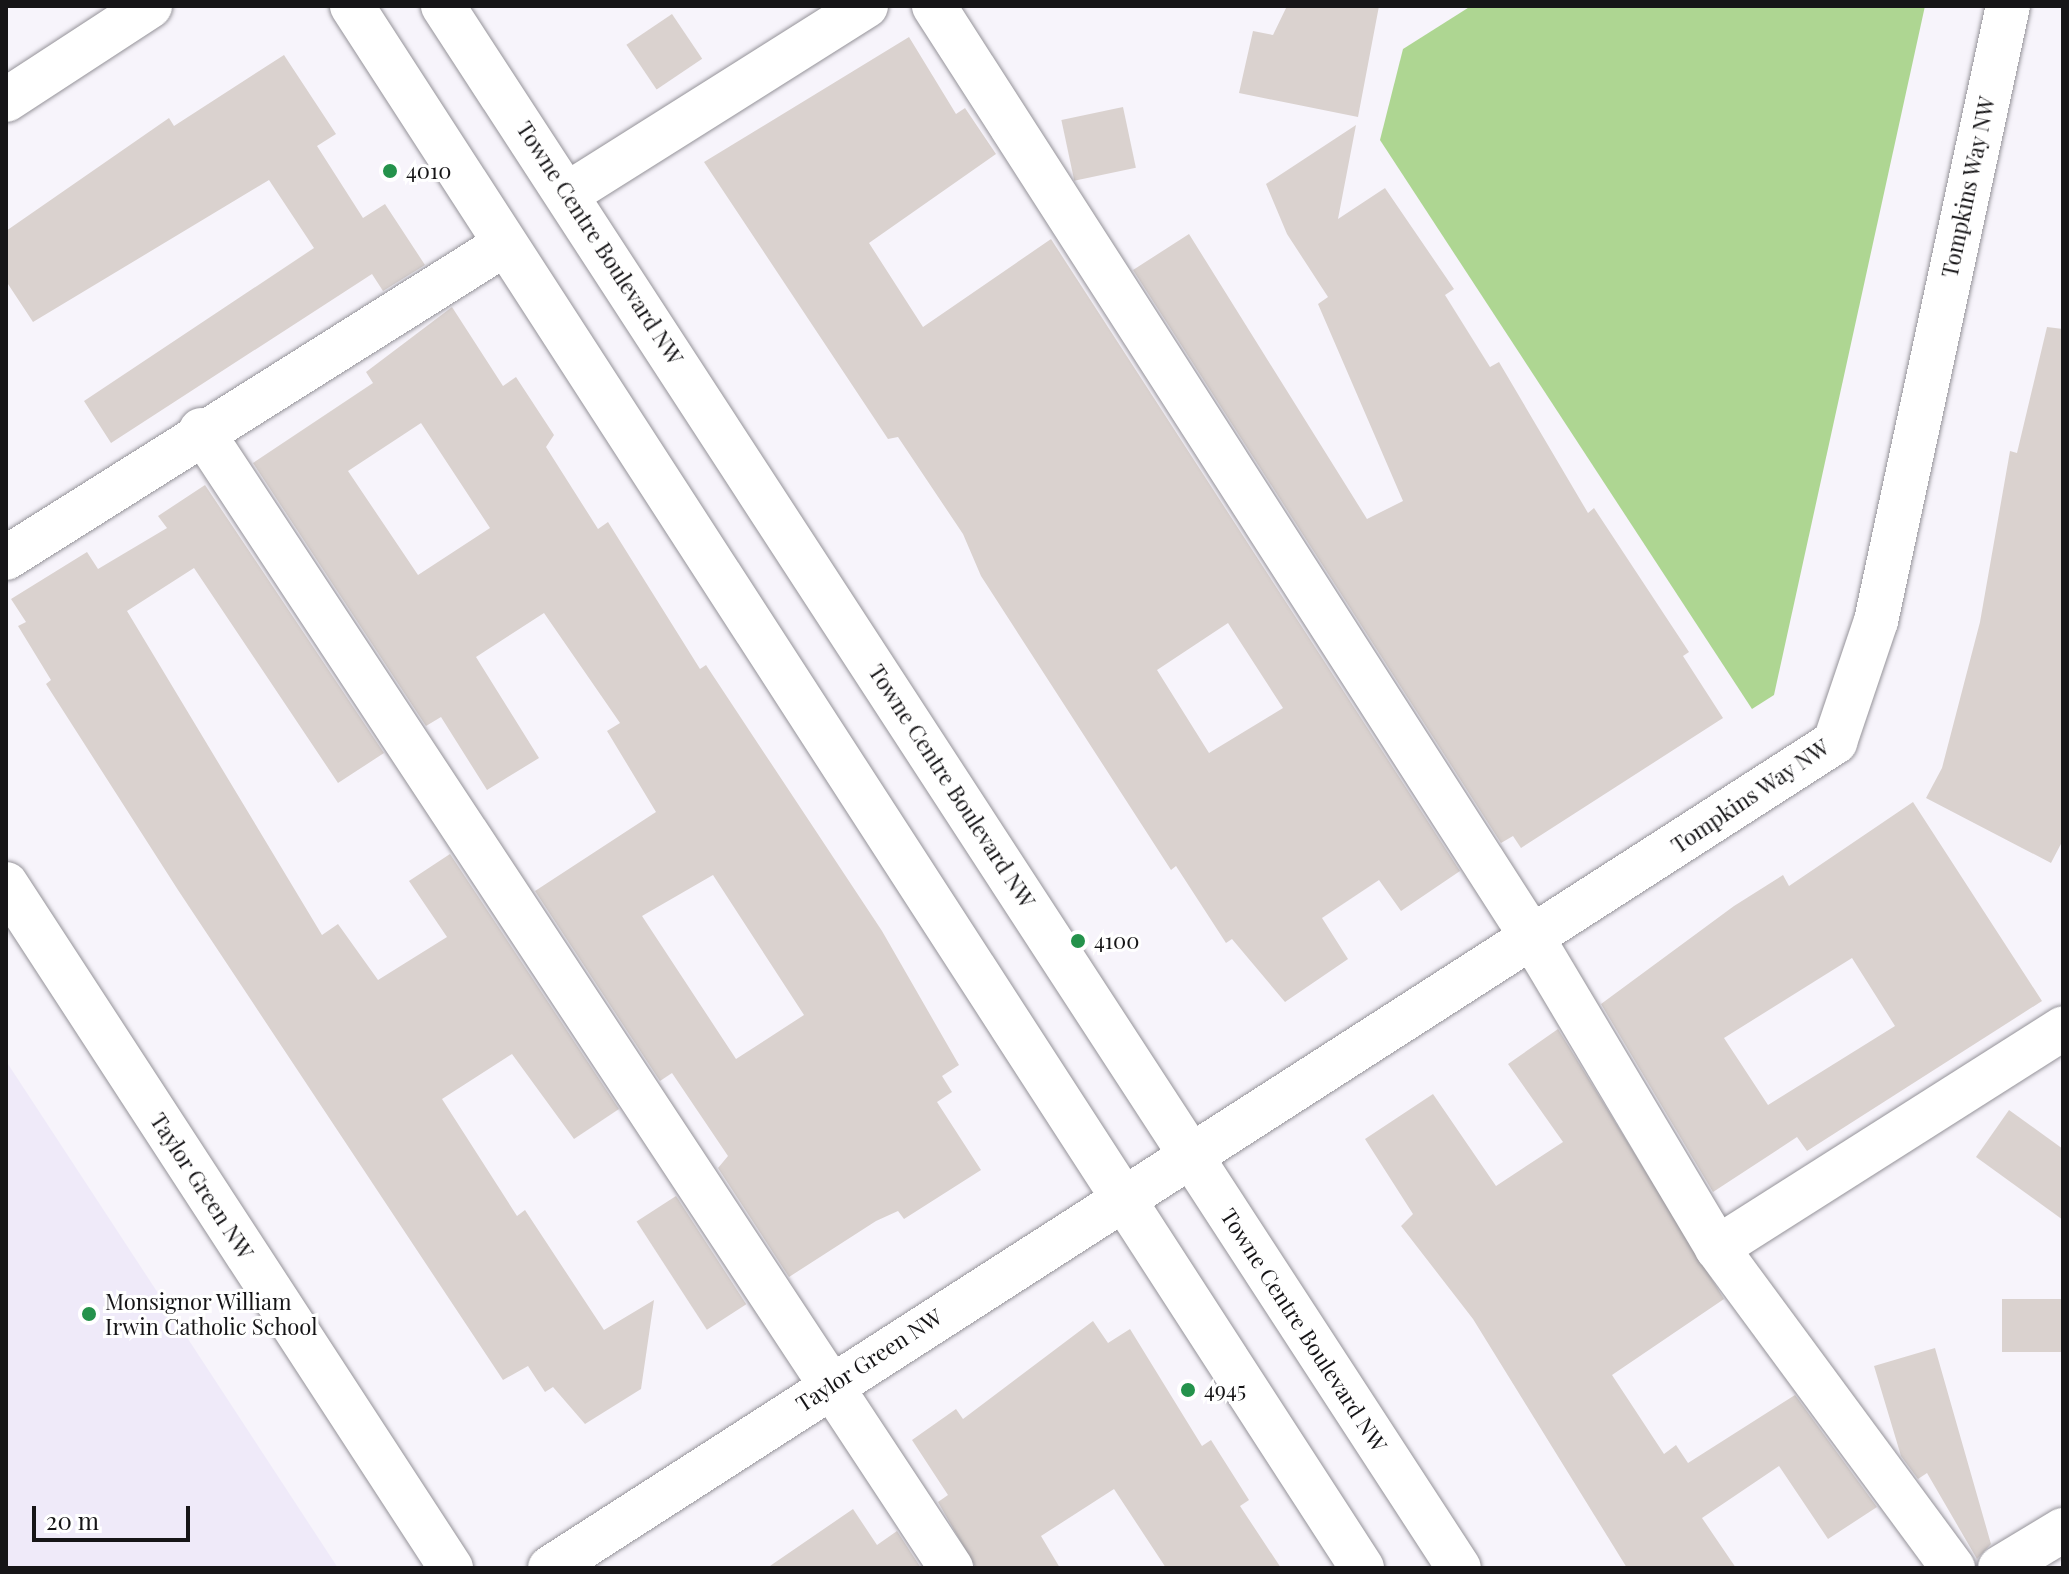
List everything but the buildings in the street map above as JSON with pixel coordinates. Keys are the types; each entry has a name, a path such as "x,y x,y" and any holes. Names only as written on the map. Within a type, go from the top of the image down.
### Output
{"street":[{"path":"6,100 150,6"},
{"path":"352,6 502,246 1362,1568"},
{"name":"Towne Centre Boulevard NW","path":"443,6 569,193 1459,1568"},
{"path":"569,193 866,6"},
{"path":"934,6 1533,939 1717,1248 1953,1568"},
{"name":"Tompkins Way NW","path":"1188,1152 1533,939 1835,742 1876,621 2008,6"},
{"path":"6,558 201,430 502,246"},
{"path":"201,430 951,1568"},
{"name":"Taylor Green NW","path":"6,884 451,1568"},
{"path":"1717,1248 2063,1028"},
{"name":"Taylor Green NW","path":"550,1568 1188,1152"},
{"path":"2000,1568 2063,1530"}],"shaded area":[{"name":"Monsignor William Irwin Catholic School","path":"6,1061 338,1568 6,1568"}],"green space":[{"path":"1471,6 1925,6 1774,695 1752,709 1380,140 1403,49"}],"place":[{"name":"4010","path":"390,171"},
{"name":"4100","path":"1078,941"},
{"name":"Monsignor William Irwin Catholic School","path":"89,1314"},
{"name":"4945","path":"1188,1390"}]}
